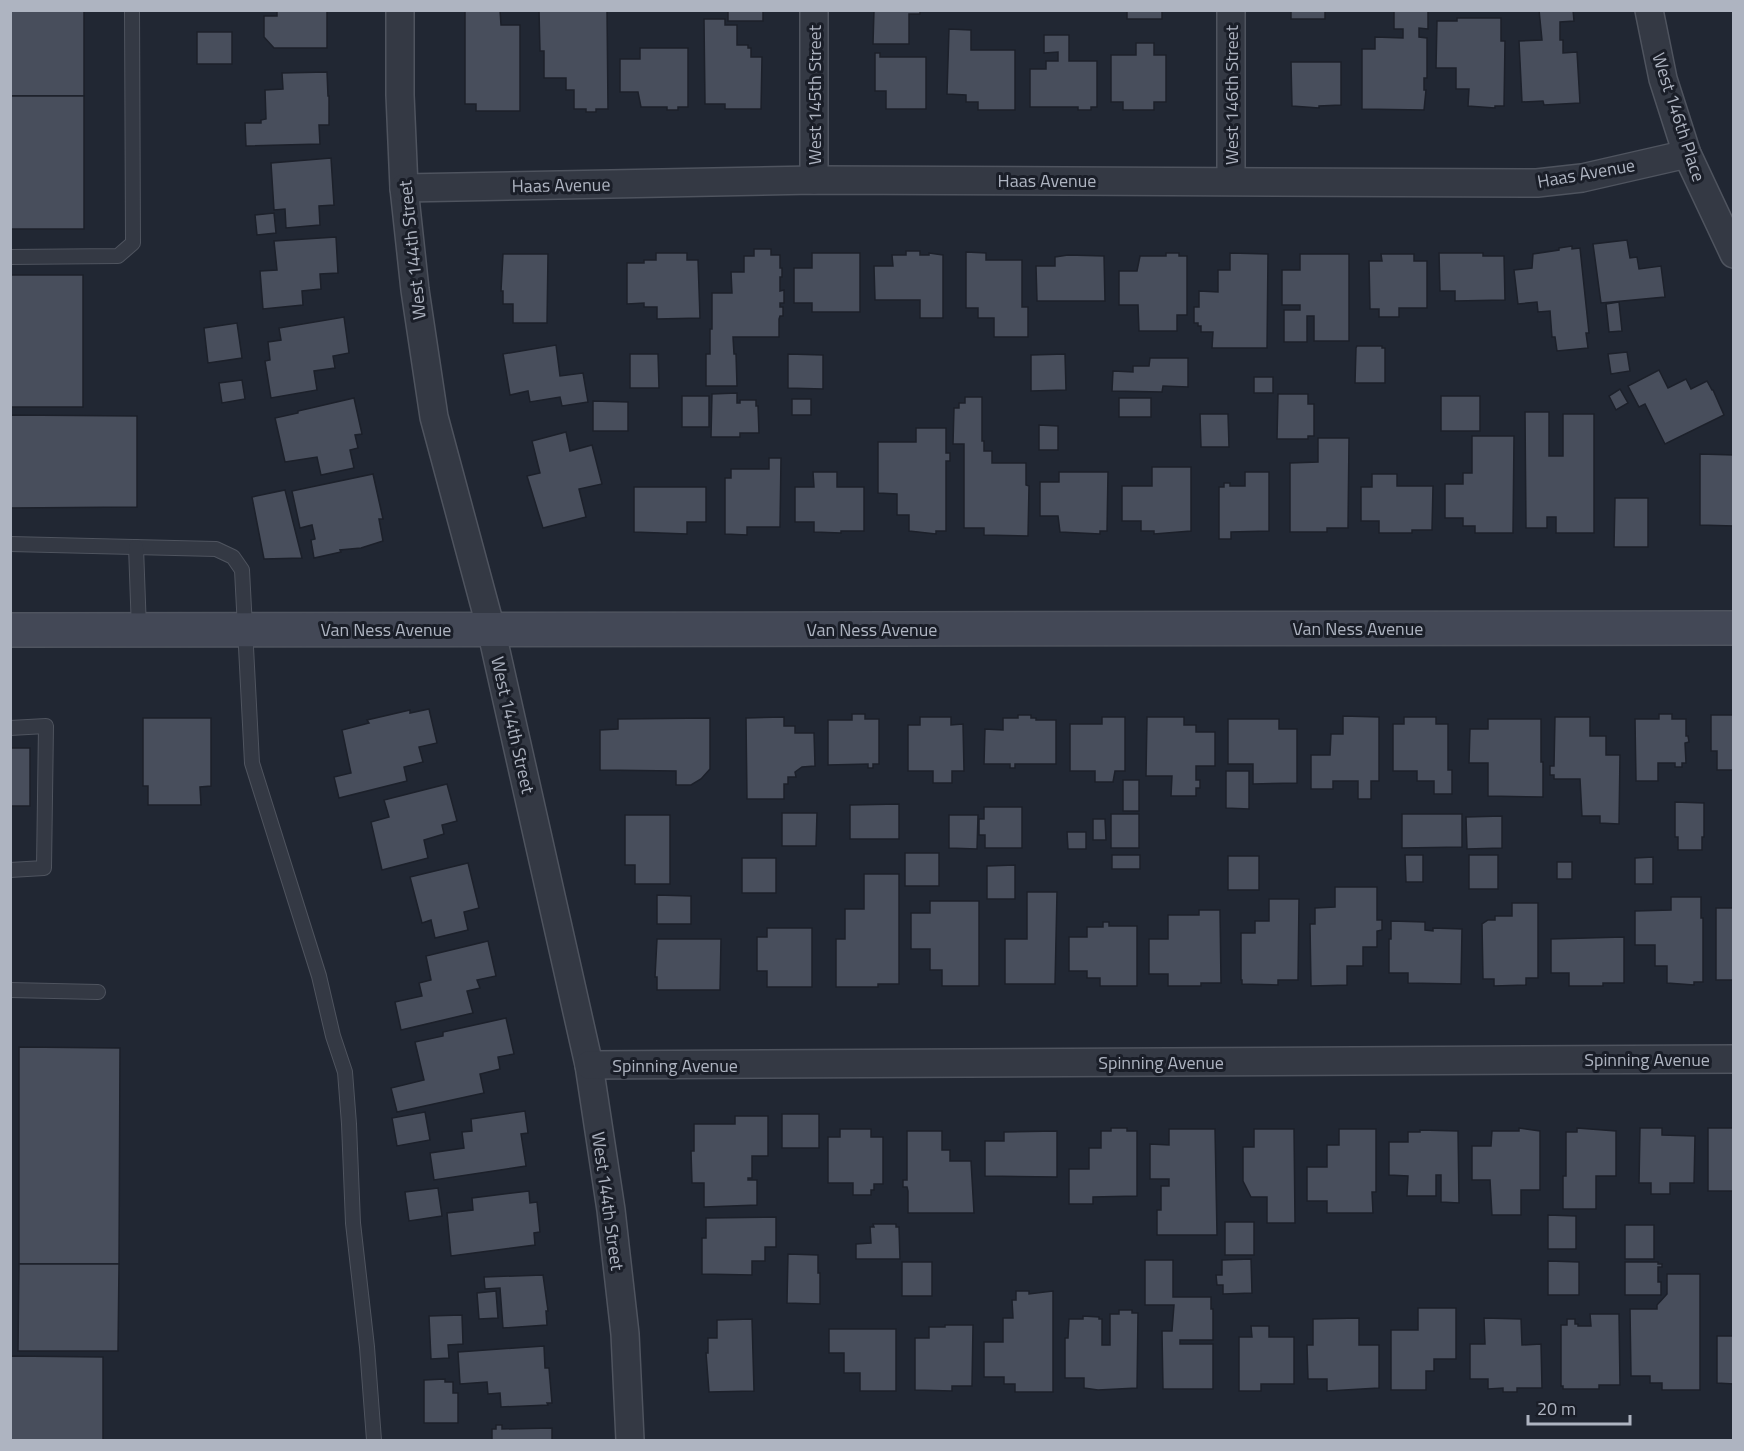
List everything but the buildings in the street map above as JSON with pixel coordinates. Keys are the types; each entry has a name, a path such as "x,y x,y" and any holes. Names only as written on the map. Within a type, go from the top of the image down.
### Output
{"main road":[{"name":"Van Ness Avenue","path":"10,630 1734,628"}],"street":[{"name":"West 144th Street","path":"400,10 400,95 404,188 415,290 434,417 491,629 589,1065 611,1210 624,1323 630,1440"},
{"name":"West 145th Street","path":"814,10 814,180"},
{"name":"West 146th Street","path":"1231,10 1232,180"},
{"name":"West 146th Place","path":"1649,10 1663,79 1687,154 1734,254"},
{"name":"Haas Avenue","path":"404,188 814,180 1537,183 1582,178 1687,154"},
{"name":"Spinning Avenue","path":"589,1065 1734,1059"}],"lane":[{"path":"10,256 118,256 133,243 132,10"},
{"path":"10,544 216,549 233,557 242,570 252,764 319,976 333,1036 345,1072 353,1222 367,1347 374,1440"},
{"path":"136,547 139,630"},
{"path":"10,728 46,726 44,868 10,870"},
{"path":"10,990 98,992"}]}
